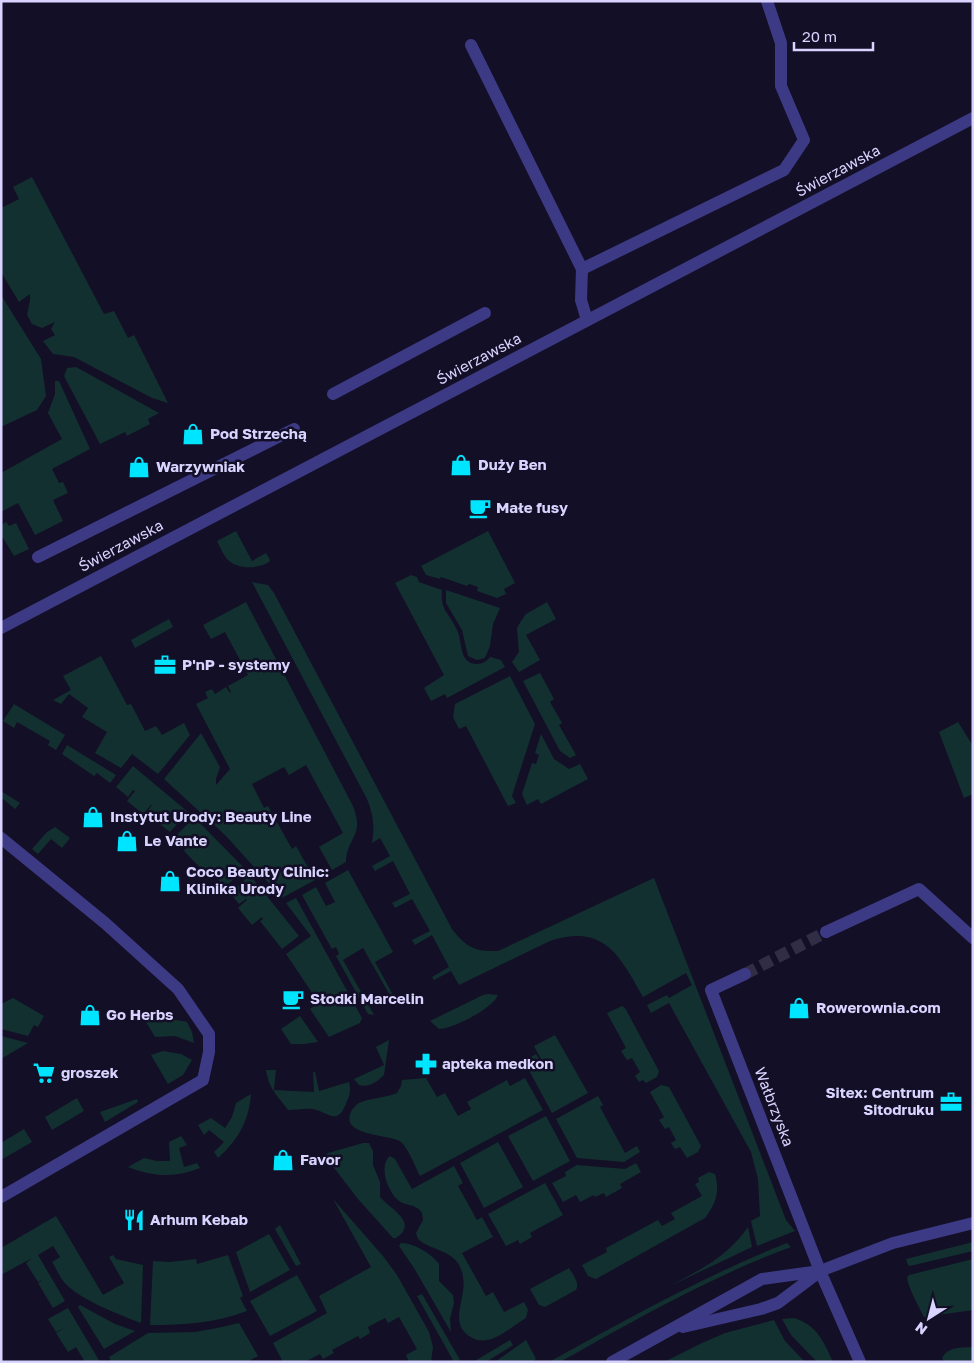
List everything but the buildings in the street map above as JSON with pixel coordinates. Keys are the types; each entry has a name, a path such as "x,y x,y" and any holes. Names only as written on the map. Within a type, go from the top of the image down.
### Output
{"street":[{"path":"582,269 784,170 804,140 781,86 781,43 767,1"},
{"path":"471,45 582,269 581,300 587,320"},
{"name":"Świerzawska","path":"1,628 973,118"},
{"path":"333,394 485,313"},
{"path":"38,557 294,429"},
{"path":"1,838 105,923 178,989 209,1034 209,1052 203,1080 1,1197"},
{"path":"826,932 919,888 973,938"},
{"name":"Wałbrzyska","path":"745,974 711,990 820,1271 860,1362"},
{"path":"612,1362 762,1279 820,1271 880,1248 973,1223"},
{"path":"669,1330 761,1309 778,1303 820,1271"}],"green space":[{"path":"32,177 104,314 114,311 128,338 134,335 168,403 152,398 74,357 53,354 43,341 55,335 51,329 55,322 42,328 32,324 27,315 30,294 19,302 1,272 1,208 19,199 13,187"},
{"path":"1,295 41,359 46,396 37,410 1,427"},
{"path":"76,367 159,413 148,419 150,424 127,436 125,432 100,444 64,376 67,368"},
{"path":"55,381 59,381 90,449 52,469 59,483 63,482 68,493 53,500 63,521 35,535 18,503 1,512 1,473 62,439 48,413 55,394"},
{"path":"6,522 9,526 16,523 29,549 14,556 3,538 1,539 1,525"},
{"path":"236,531 252,561 266,553 270,560 269,562 254,567 242,567 231,563 217,541"},
{"path":"488,531 515,583 504,589 506,594 497,598 477,591 478,587 469,584 467,586 441,577 440,579 426,575 421,566"},
{"path":"411,575 417,577 419,582 442,590 442,603 457,630 462,651 467,660 471,663 479,664 485,662 490,657 501,660 505,667 447,698 445,694 431,701 424,688 444,675 395,583"},
{"path":"252,582 268,585 274,593 452,929 467,944 483,951 498,951 654,878 786,1220 795,1231 757,1246 751,1221 760,1216 758,1179 751,1152 669,1003 651,1013 647,1005 667,995 669,998 692,985 686,973 643,997 618,957 597,940 584,936 550,941 459,985 451,971 434,980 432,977 449,967 432,935 415,945 412,940 430,931 412,899 395,908 392,903 410,894 393,861 375,871 372,866 390,856 380,838 372,843 373,820 367,799"},
{"path":"446,590 500,608 493,624 490,646 485,658 477,660 468,656 462,630 446,603"},
{"path":"246,602 353,806 357,824 347,853 346,862 332,870 319,847 343,833 306,765 289,775 284,767 252,784 264,808 268,806 292,849 296,846 315,880 282,898 226,836 164,779 201,733 220,767 216,785 230,769 196,704 208,698 205,692 212,689 215,694 226,687 230,693 228,686 248,675 225,632 211,639 203,625"},
{"path":"547,602 556,619 526,635 540,660 519,672 512,662 519,652 517,628 526,614"},
{"path":"169,619 173,627 135,648 131,640"},
{"path":"101,656 127,705 131,704 145,731 156,726 162,735 184,723 190,735 158,774 132,754 121,768 95,753 107,732 82,717 88,708 69,694 61,704 53,700 71,690 63,676"},
{"path":"540,673 554,699 550,702 562,723 559,725 576,755 570,758 560,751 523,681"},
{"path":"510,676 535,724 512,796 516,803 508,806 466,726 459,729 453,717 455,704"},
{"path":"14,704 65,735 56,750 48,745 50,741 17,722 14,728 3,721"},
{"path":"958,722 973,746 973,794 964,798 939,732"},
{"path":"541,734 554,759 569,769 580,764 588,779 541,804 538,799 527,805 522,794 532,763 536,764 539,755 535,753"},
{"path":"67,745 116,775 110,783 97,773 94,776 62,754"},
{"path":"133,766 188,812 170,832 157,822 155,824 144,816 152,805 143,814 127,801 135,791 133,790 128,797 116,787"},
{"path":"1,791 20,803 15,809 3,799 1,801"},
{"path":"194,817 245,869 225,887 214,875 210,878 184,851 186,848 175,837"},
{"path":"55,827 70,838 62,848 51,839 38,854 32,849 47,832"},
{"path":"348,870 393,952 375,962 397,1002 415,992 416,995 396,1006 363,948 343,960 374,1015 368,1014 336,956 339,954 336,947 332,949 302,895 316,887 326,906 335,902 325,883"},
{"path":"250,875 299,936 282,949 260,921 263,919 262,917 252,925 238,908 247,900 239,904 230,893"},
{"path":"296,898 362,1018 360,1023 329,1037 310,1009 319,1003 286,954 311,936 286,903"},
{"path":"483,995 498,995 489,1006 463,1022 439,1029 430,1021"},
{"path":"13,998 44,1016 38,1027 34,1025 28,1036 1,1029 1,1004"},
{"path":"622,1006 625,1008 659,1071 657,1077 646,1083 643,1080 639,1082 635,1076 640,1072 632,1058 627,1060 621,1051 626,1048 607,1013"},
{"path":"300,1016 318,1042 291,1044 281,1029"},
{"path":"171,1019 187,1022 192,1032 194,1043 175,1036 155,1037 146,1022"},
{"path":"555,1035 588,1093 552,1113 524,1061 536,1054 541,1059 534,1046"},
{"path":"1,1036 28,1043 1,1059"},
{"path":"389,1040 384,1075 372,1084 366,1086 359,1085 354,1079 384,1065 376,1047"},
{"path":"163,1051 181,1054 192,1060 183,1075 168,1084 151,1055"},
{"path":"266,1070 276,1070 274,1090 314,1092 313,1072 315,1072 319,1091 349,1082 349,1096 344,1109 337,1116 313,1109 288,1110 271,1087"},
{"path":"426,1078 437,1097 445,1093 458,1116 471,1109 467,1102 507,1080 510,1086 525,1078 543,1110 420,1176 409,1153 401,1142 396,1139 359,1130 352,1126 349,1120 354,1107 359,1103 397,1093 402,1080"},
{"path":"661,1085 669,1087 701,1146 698,1152 687,1158 680,1147 675,1149 671,1143 676,1140 669,1127 665,1129 659,1120 664,1117 650,1092"},
{"path":"251,1094 248,1113 237,1137 218,1158 214,1152 224,1142 209,1130 204,1135 198,1125 211,1118 225,1128 232,1117 236,1103"},
{"path":"598,1096 603,1105 600,1107 625,1153 637,1146 640,1152 624,1162 577,1158 556,1119"},
{"path":"77,1098 84,1111 52,1130 45,1117"},
{"path":"137,1099 138,1102 105,1122 100,1112"},
{"path":"546,1116 570,1161 533,1181 508,1136"},
{"path":"24,1129 32,1142 1,1160 1,1143"},
{"path":"181,1136 187,1145 179,1148 184,1167 197,1163 200,1168 173,1175 164,1175 146,1173 128,1167 144,1158 170,1161 169,1142"},
{"path":"498,1142 523,1187 484,1208 460,1163"},
{"path":"369,1143 373,1151 373,1165 380,1182 380,1197 404,1221 405,1227 403,1232 396,1238 393,1238 358,1199 325,1156 328,1153"},
{"path":"390,1156 395,1159 412,1189 454,1166 463,1183 458,1186 477,1220 482,1217 493,1237 462,1253 486,1296 493,1292 504,1312 524,1302 528,1310 526,1318 506,1332 491,1339 476,1340 462,1329 459,1322 459,1313 464,1285 459,1265 451,1256 428,1246 418,1239 416,1233 423,1220 422,1213 414,1206 404,1204 398,1200 391,1191 385,1172 386,1160"},
{"path":"636,1163 641,1172 620,1184 622,1188 606,1197 604,1193 595,1197 594,1195 580,1202 576,1195 563,1202 552,1183 566,1176 565,1172 577,1165 625,1169"},
{"path":"709,1172 715,1174 717,1192 712,1208 705,1218 596,1279 588,1276 582,1265 607,1252 606,1248 658,1220 662,1226 675,1219 671,1213 702,1196 695,1184 699,1182 698,1178"},
{"path":"545,1183 563,1215 530,1233 532,1237 520,1244 518,1240 506,1246 488,1214"},
{"path":"333,1199 383,1256 397,1275 429,1332 433,1347 431,1362 409,1362 406,1355 417,1349 399,1317 388,1323 385,1318 368,1327 370,1333 360,1339 358,1336 332,1350 334,1353 323,1359 320,1354 305,1362 283,1362 273,1343 327,1313 319,1296 371,1267"},
{"path":"56,1216 103,1295 124,1283 109,1257 113,1255 116,1259 143,1265 141,1323 100,1306 70,1288 62,1280 52,1262 60,1257 53,1246 38,1255 65,1301 53,1308 38,1283 44,1279 38,1282 26,1263 32,1258 1,1275 1,1248"},
{"path":"280,1225 301,1264 296,1266 275,1229"},
{"path":"748,1227 752,1247 672,1285 714,1261 740,1238"},
{"path":"269,1234 290,1270 250,1292 236,1252"},
{"path":"973,1242 973,1251 910,1266 906,1259"},
{"path":"401,1243 406,1243 422,1250 432,1256 439,1264 439,1281 453,1295 454,1303 450,1319 451,1332 399,1246"},
{"path":"787,1243 791,1247 702,1285 560,1362 549,1362 637,1314 726,1269"},
{"path":"228,1255 243,1296 240,1298 247,1311 224,1318 200,1322 150,1325 153,1261 170,1262 196,1259 197,1264"},
{"path":"973,1259 973,1310 924,1317 910,1288 907,1278 909,1275"},
{"path":"569,1268 577,1282 576,1290 545,1307 539,1305 530,1289"},
{"path":"297,1275 317,1311 270,1336 250,1301"},
{"path":"422,1294 460,1360 454,1362 417,1296"},
{"path":"80,1305 115,1324 135,1331 104,1349 78,1307"},
{"path":"68,1308 100,1362 85,1362 76,1347 68,1352 56,1333 64,1328 56,1332 48,1319"},
{"path":"794,1318 809,1325 819,1335 833,1362 817,1362 791,1335 782,1319"},
{"path":"774,1320 785,1341 805,1362 664,1362 725,1333"},
{"path":"239,1323 258,1356 247,1362 111,1362 109,1357 148,1333 195,1332"},
{"path":"510,1340 513,1345 486,1362 473,1362"},
{"path":"526,1340 536,1359 532,1362 495,1362"},
{"path":"973,1347 973,1362 944,1362 942,1358 948,1351"}],"tunnel":[{"path":"745,974 826,932"}],"place":[{"name":"Pod Strzechą","path":"193,434"},
{"name":"Duży Ben","path":"461,465"},
{"name":"Warzywniak","path":"139,467"},
{"name":"Małe fusy","path":"480,508"},
{"name":"P'nP - systemy","path":"165,665"},
{"name":"Instytut Urody: Beauty Line","path":"93,817"},
{"name":"Le Vante","path":"127,841"},
{"name":"Coco Beauty Clinic: Klinika Urody","path":"170,881"},
{"name":"Słodki Marcelin","path":"293,999"},
{"name":"Rowerownia.com","path":"799,1008"},
{"name":"Go Herbs","path":"90,1015"},
{"name":"apteka medkon","path":"426,1064"},
{"name":"groszek","path":"44,1073"},
{"name":"Sitex: Centrum Sitodruku","path":"951,1102"},
{"name":"Favor","path":"283,1160"},
{"name":"Arhum Kebab","path":"134,1220"}]}
